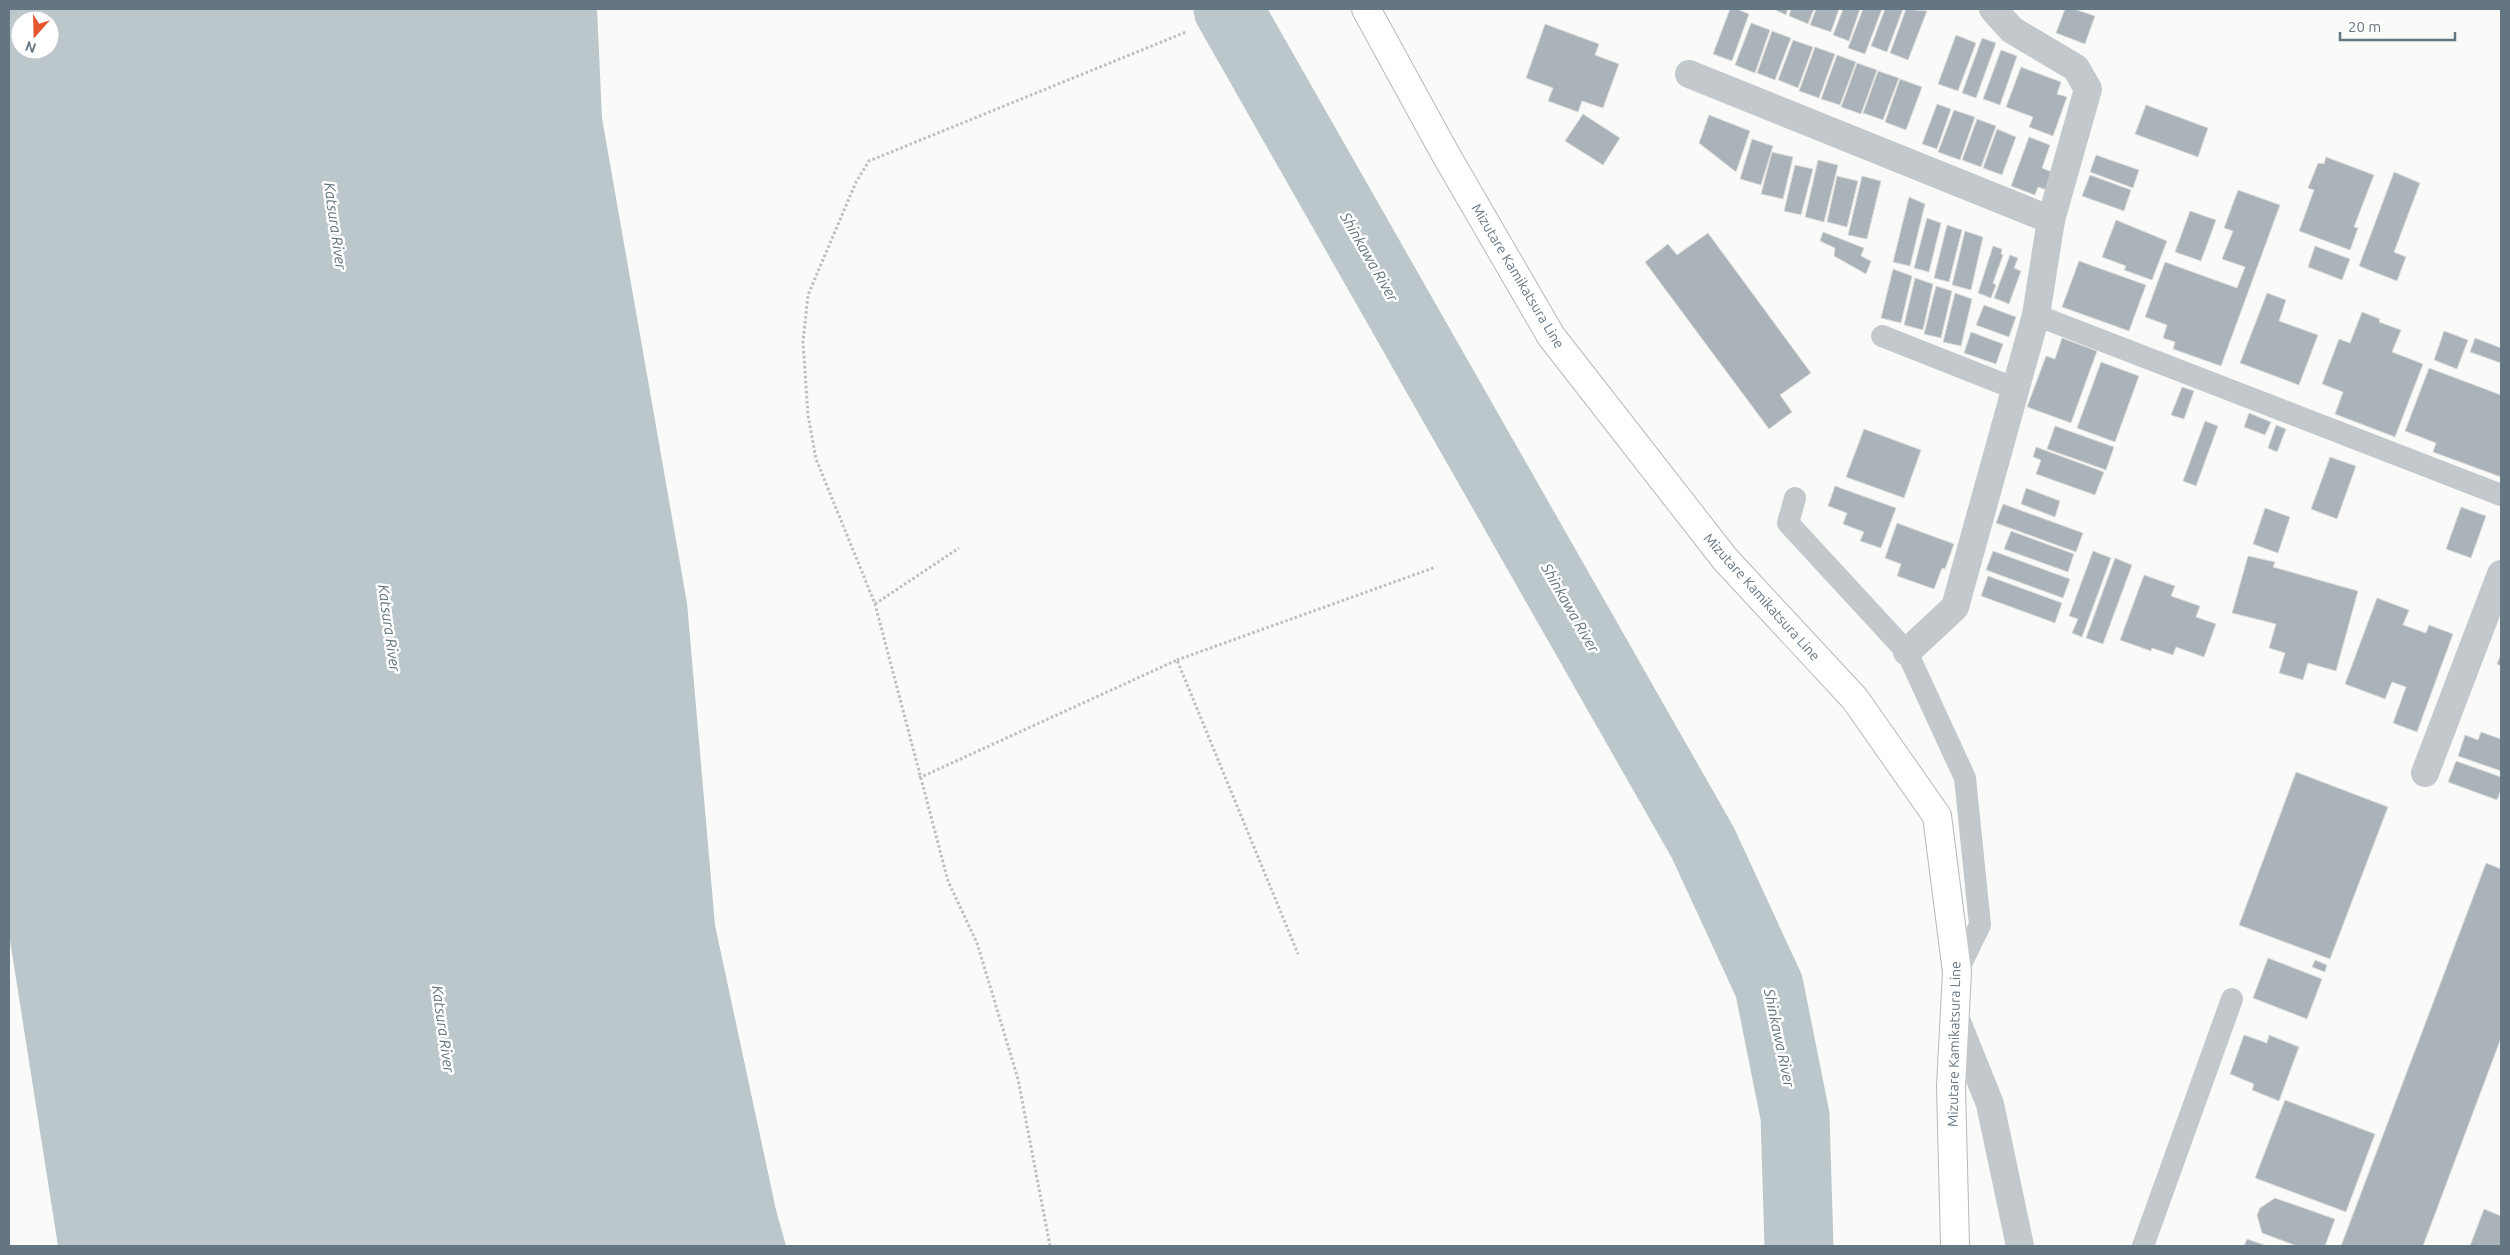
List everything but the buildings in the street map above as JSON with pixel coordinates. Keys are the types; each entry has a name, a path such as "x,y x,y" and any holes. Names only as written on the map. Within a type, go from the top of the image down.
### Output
{"main road":[{"name":"Mizutare Kamikatsura Line","path":"1366,9 1446,155 1551,336 1725,559 1855,699 1937,816 1957,972 1951,1086 1955,1246"}],"street":[{"path":"1907,652 1955,607 2036,315 2051,220 2088,89 2076,68 2012,30 1993,9"},
{"path":"1690,74 2051,220"},
{"path":"2425,773 2501,574"},
{"path":"1955,1017 1990,1104 2020,1246"}],"lane":[{"path":"2036,315 2501,495"},
{"path":"1882,336 2016,389"},
{"path":"1795,498 1788,523 1907,652 1965,778 1980,925 1957,972"},
{"path":"2143,1246 2232,999"}],"path":[{"path":"1050,1246 1018,1079 976,943 948,881 919,778 875,604 816,459 808,415 802,342 808,295 856,182 869,160 1186,32"},
{"path":"875,604 959,548"},
{"path":"919,778 1177,660 1436,567"},
{"path":"1177,660 1298,954"}],"water":[{"name":"Katsura River","path":"9,9 597,9 602,118 687,603 715,925 776,1210 786,1246 58,1246 9,934"}],"waterway":[{"name":"Shinkawa River","path":"1228,9 1703,843 1769,986 1795,1116 1799,1246"}]}
